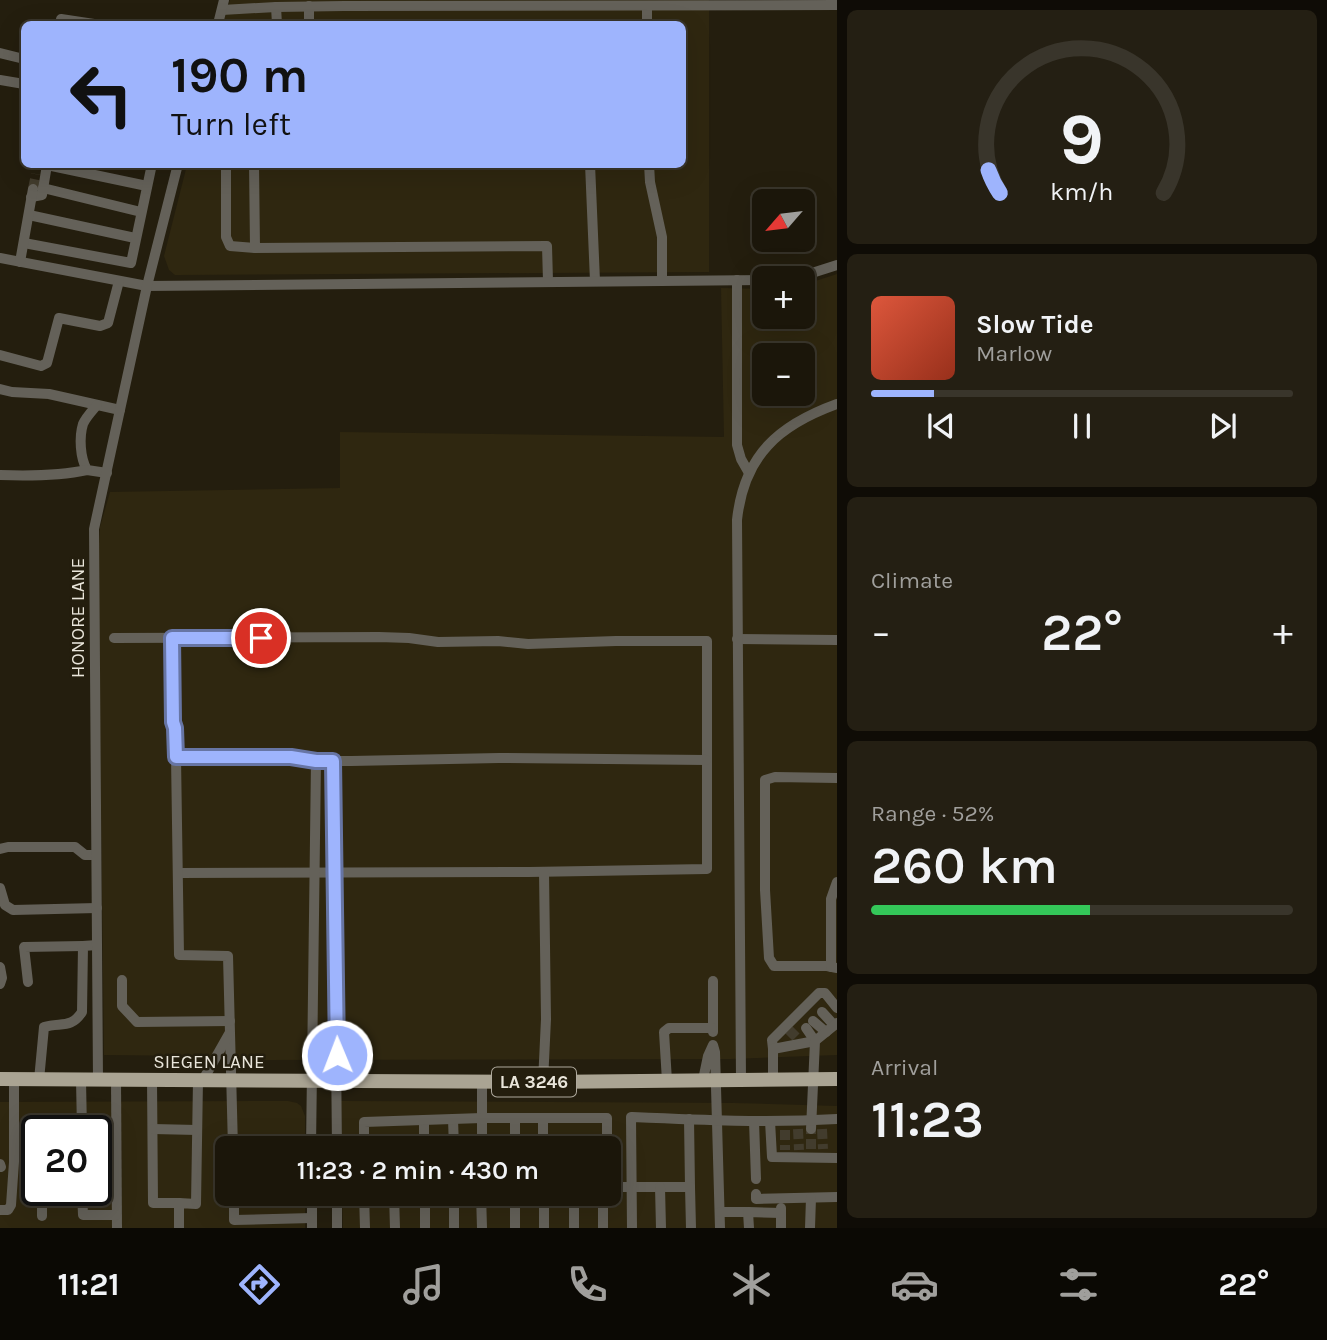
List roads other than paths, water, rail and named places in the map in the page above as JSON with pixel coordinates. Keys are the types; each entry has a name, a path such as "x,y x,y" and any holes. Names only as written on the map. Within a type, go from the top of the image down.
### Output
{"main road":[{"name":"SIEGEN LANE","path":"7,1079 337,1082 837,1079"}],"street":[{"path":"223,5 837,5"},
{"path":"647,6 647,21"},
{"path":"276,7 277,21"},
{"path":"61,19 74,21"},
{"path":"0,53 21,58"},
{"path":"0,80 21,84"},
{"path":"20,262 41,168"},
{"path":"47,168 147,186"},
{"path":"23,243 131,263 151,168"},
{"name":"HONORE LANE","path":"98,1081 94,529 147,286 177,168"},
{"path":"226,168 226,237 230,246 547,246 548,281"},
{"path":"254,168 255,248"},
{"path":"590,168 595,281"},
{"path":"649,168 663,249 662,281"},
{"path":"36,192 141,212"},
{"path":"29,215 135,238"},
{"path":"0,258 147,286 752,280"},
{"path":"815,273 837,265"},
{"path":"737,280 737,445 749,473"},
{"path":"0,355 41,366 47,363 59,318 100,326 108,323 120,281"},
{"path":"0,390 49,394 120,410"},
{"path":"741,1080 737,520 742,490 749,473 766,448 786,428 837,404"},
{"path":"87,470 83,463 83,425 97,405"},
{"path":"0,475 87,470 107,473"},
{"path":"114,639 379,637 438,642 498,641 528,644 707,640 707,869 178,873"},
{"path":"172,638 179,956 228,956 233,1136"},
{"path":"737,639 837,640"},
{"path":"176,757 291,757 316,761 499,758 706,760"},
{"path":"311,1136 316,761"},
{"path":"333,761 337,1136"},
{"path":"837,778 775,777 765,780 765,890 769,958 774,966 834,968 831,899 837,882"},
{"path":"0,849 75,847 85,855 96,855"},
{"path":"543,1082 546,1019 544,872"},
{"path":"0,888 5,905 13,910 97,908"},
{"path":"28,982 24,947 97,945"},
{"path":"39,1080 44,1027 73,1023 82,1012 83,946"},
{"path":"0,967 0,984"},
{"path":"122,980 122,1006 137,1021 230,1021"},
{"path":"713,981 713,1045 708,1056 709,1080 717,1121 720,1228"},
{"path":"772,1049 793,1034 819,993 825,993 837,1008"},
{"path":"807,1014 833,1027 815,1041"},
{"path":"807,1014 815,1041 817,1125"},
{"path":"667,1081 664,1032 669,1028 712,1028"},
{"path":"152,1080 153,1203 196,1204 201,1080 229,1034"},
{"path":"773,1080 772,1040 793,1034 815,1041"},
{"path":"0,1210 11,1208 14,1138 7,1079"},
{"path":"80,1080 81,1115"},
{"path":"116,1080 117,1228"},
{"path":"482,1080 482,1136"},
{"path":"632,1228 631,1117 770,1121 791,1125 817,1125 837,1119"},
{"path":"515,1118 515,1136"},
{"path":"543,1118 543,1136"},
{"path":"364,1136 364,1122 607,1118 607,1136"},
{"path":"453,1119 454,1136"},
{"path":"689,1119 691,1228"},
{"path":"424,1120 424,1136"},
{"path":"754,1121 756,1179"},
{"path":"770,1121 772,1157 785,1153 837,1158"},
{"path":"153,1129 197,1130"},
{"path":"0,1139 14,1138"},
{"path":"0,1166 13,1167"},
{"path":"621,1187 690,1187"},
{"path":"660,1187 661,1228"},
{"path":"756,1194 756,1199 837,1197"},
{"path":"780,1198 781,1228"},
{"path":"810,1228 811,1198"},
{"path":"179,1203 179,1228"},
{"path":"43,1206 43,1216"},
{"path":"83,1206 83,1215 116,1215"},
{"path":"234,1206 234,1220 244,1224 312,1223"},
{"path":"337,1206 337,1228"},
{"path":"364,1206 365,1228"},
{"path":"394,1206 395,1228"},
{"path":"425,1206 425,1228"},
{"path":"454,1206 454,1228"},
{"path":"481,1206 482,1228"},
{"path":"515,1206 515,1228"},
{"path":"544,1206 544,1228"},
{"path":"574,1206 574,1228"},
{"path":"603,1206 603,1228"},
{"path":"720,1212 781,1213"},
{"path":"748,1212 749,1228"}],"tunnel":[{"path":"33,189 36,174"},
{"path":"789,1030 796,1037"},
{"path":"798,1129 799,1150"},
{"path":"811,1129 811,1149"},
{"path":"822,1129 823,1149"},
{"path":"785,1130 785,1150"}]}
